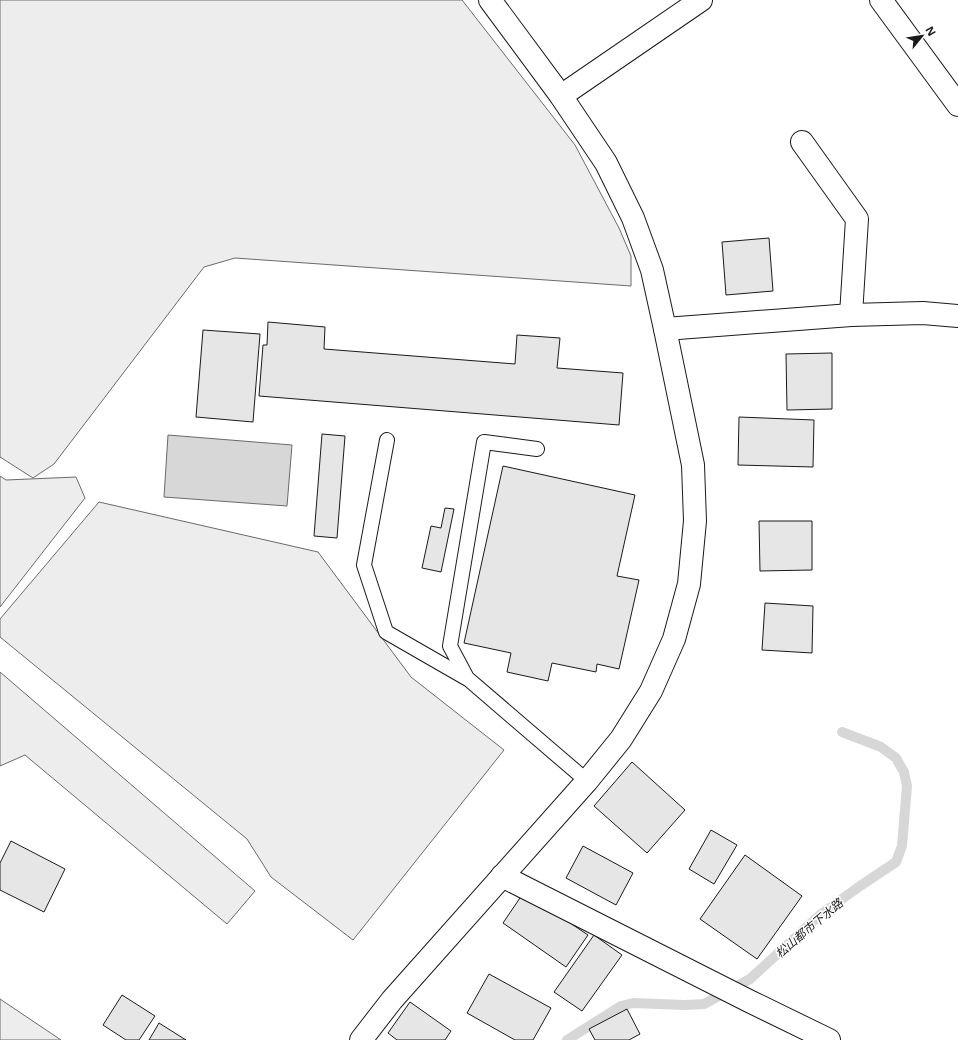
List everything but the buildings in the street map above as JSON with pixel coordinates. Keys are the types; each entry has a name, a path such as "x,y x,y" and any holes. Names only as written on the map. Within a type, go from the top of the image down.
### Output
{"street":[{"path":"360,1040 392,1000 587,781 620,739 651,691 674,640 690,584 695,521 693,465 652,270 633,218 606,163 561,96 490,0"},
{"path":"561,96 701,0"},
{"path":"881,0 958,105"},
{"path":"802,142 856,219 851,315"},
{"path":"665,329 851,315 923,312 958,316"},
{"path":"502,876 748,1001 829,1040"}],"lane":[{"path":"387,440 364,566 386,632 467,678 587,781"},
{"path":"467,678 450,646 484,442 537,449"}],"shaded area":[{"path":"0,0 462,0 575,145 619,228 631,256 631,286 235,258 204,267 54,464 33,478 0,457"},
{"path":"168,435 292,445 287,506 164,497"},
{"path":"0,476 6,480 76,477 85,498 0,607"},
{"path":"99,502 318,552 411,677 504,750 353,940 271,877 247,839 0,637 0,619"},
{"path":"0,672 255,891 227,924 25,755 0,766"},
{"path":"0,999 61,1040 0,1040"}],"waterway":[{"name":"松山都市下水路","path":"567,1040 621,1006 633,1003 685,1005 704,1004 750,979 820,915 896,862 902,846 907,786 904,772 896,758 881,747 842,732"}]}
